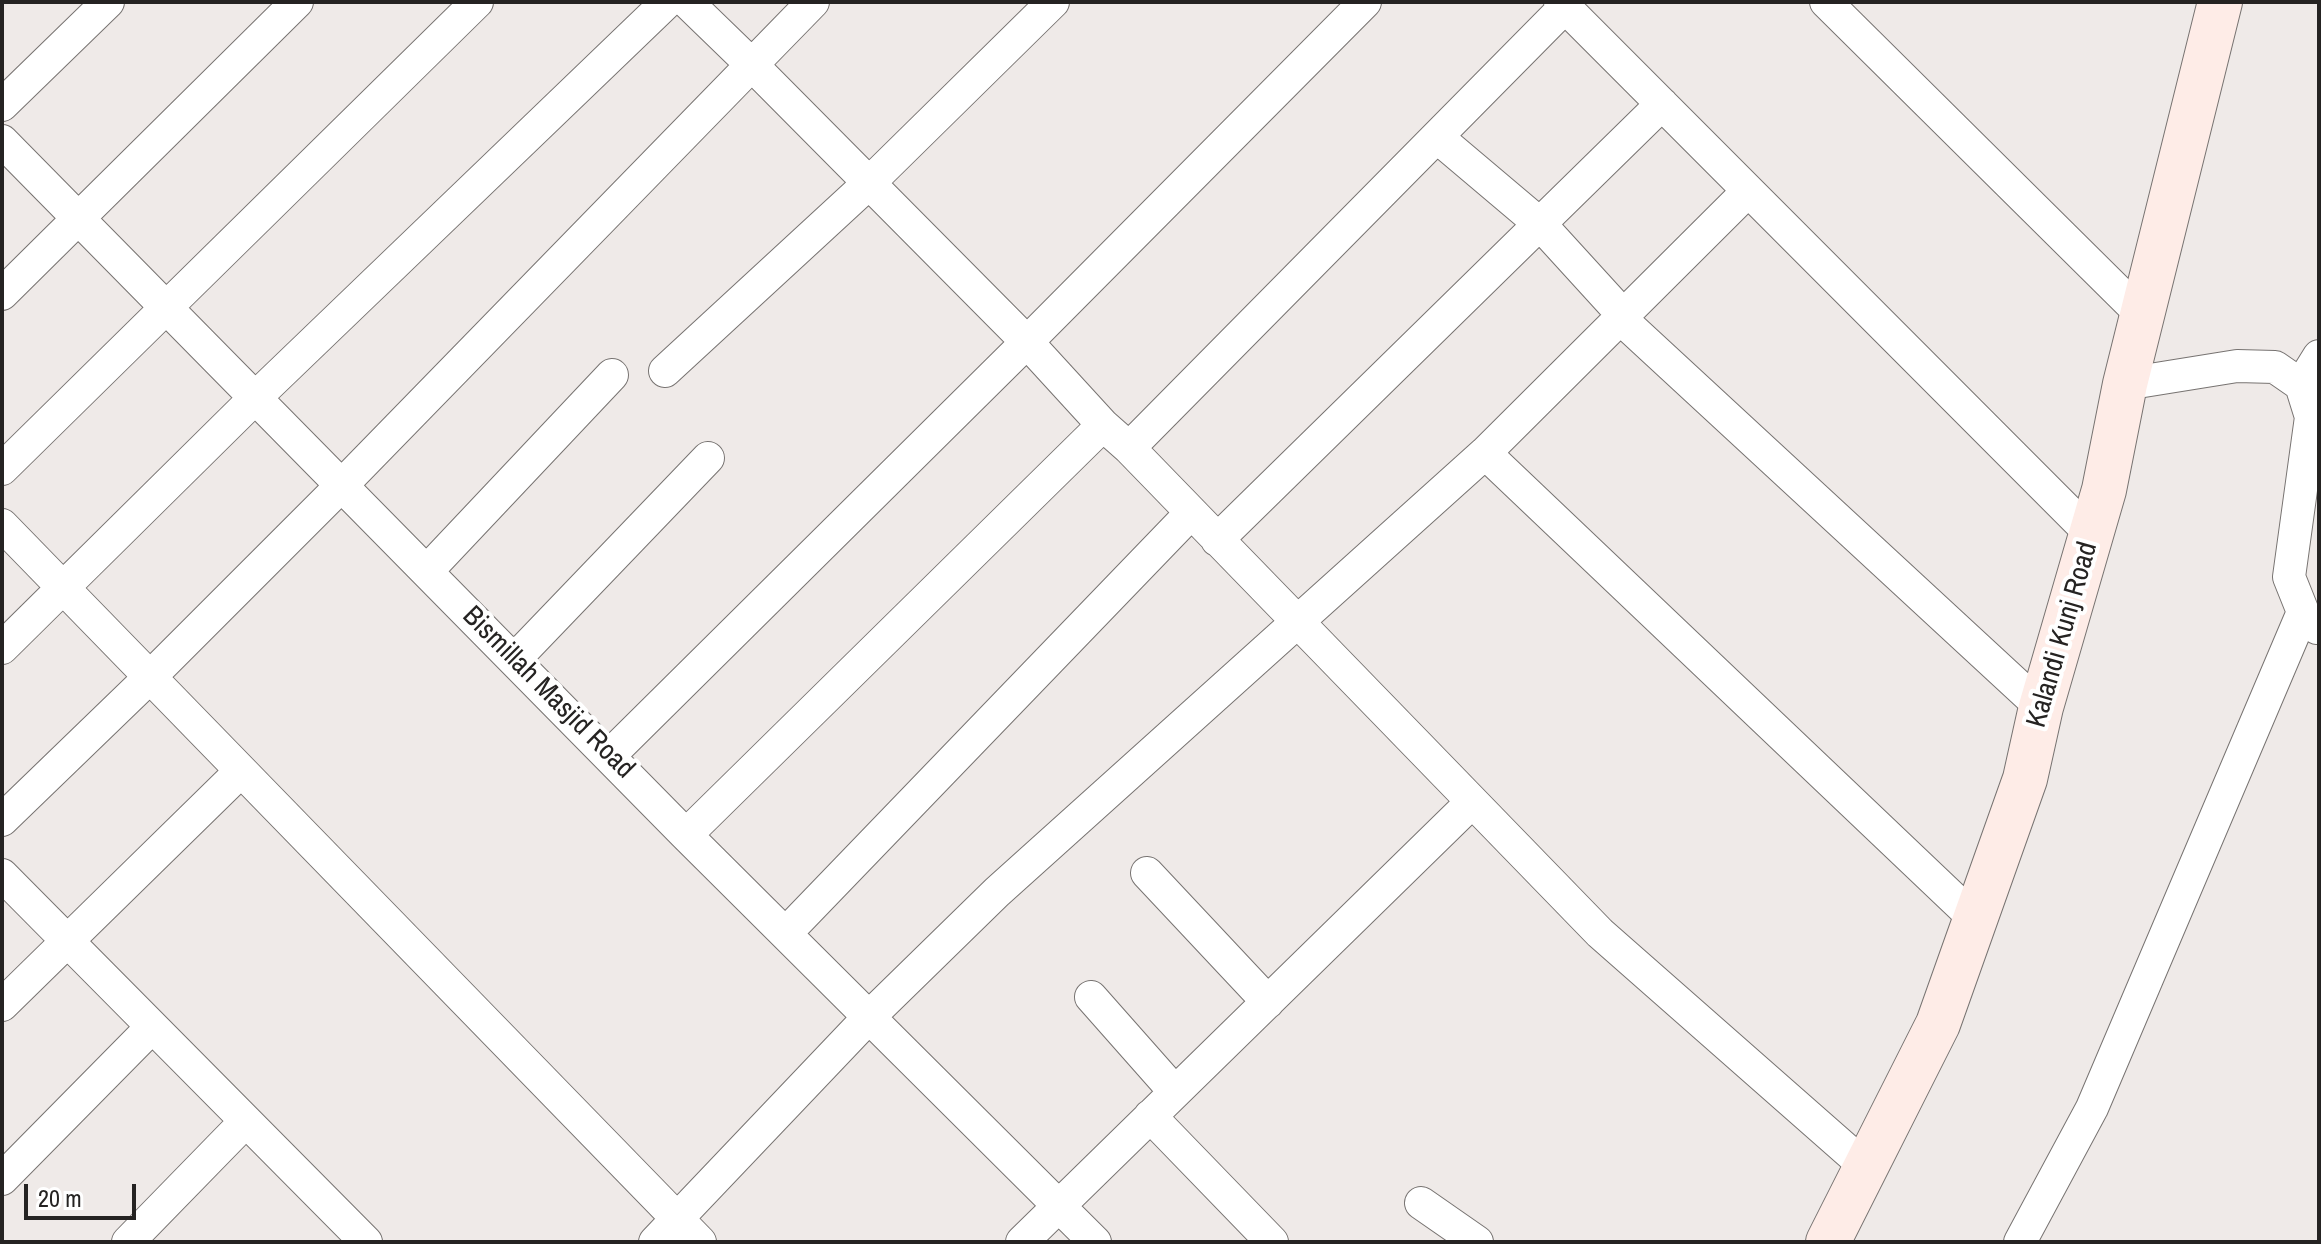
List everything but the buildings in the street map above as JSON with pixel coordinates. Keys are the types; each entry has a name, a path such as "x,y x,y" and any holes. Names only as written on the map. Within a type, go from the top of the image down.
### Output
{"street":[{"path":"2,105 108,2"},
{"path":"2,294 297,2"},
{"path":"2,469 477,2"},
{"path":"2,648 255,398 667,2"},
{"path":"687,2 1027,342 1103,425 1129,448 1600,933 1866,1167"},
{"path":"2,820 342,485 813,2"},
{"path":"665,371 869,183 1053,2"},
{"path":"610,755 1365,2"},
{"path":"1826,2 2144,317"},
{"name":"Kalandi Kunj Road","path":"1828,1242 1938,1024 2025,779 2041,707 2104,490 2125,384 2220,2"},
{"path":"1129,448 1437,137 1562,4 2092,535"},
{"path":"1217,540 1662,104"},
{"path":"1437,137 1540,224 1622,316 2041,707"},
{"name":"Bismillah Masjid Road","path":"2,141 686,835 787,932 1095,1242"},
{"path":"655,1242 689,1231 870,1016 997,892 1485,453 1748,191"},
{"path":"2301,385 2319,356"},
{"path":"2020,1242 2092,1108 2311,621 2289,577 2311,417 2301,385 2275,367 2250,366 2125,384"},
{"path":"427,571 612,375"},
{"path":"686,835 1103,425"},
{"path":"1485,453 1975,919"},
{"path":"515,659 708,458"},
{"path":"787,932 1191,513"},
{"path":"2,525 689,1231"},
{"path":"2,1005 241,771"},
{"path":"1022,1242 1472,802"},
{"path":"1147,873 1268,1002"},
{"path":"2,875 366,1242"},
{"path":"1091,997 1175,1092"},
{"path":"2,1179 152,1027"},
{"path":"1150,1116 1272,1242"},
{"path":"128,1242 246,1121"},
{"path":"1421,1203 1477,1242"}]}
